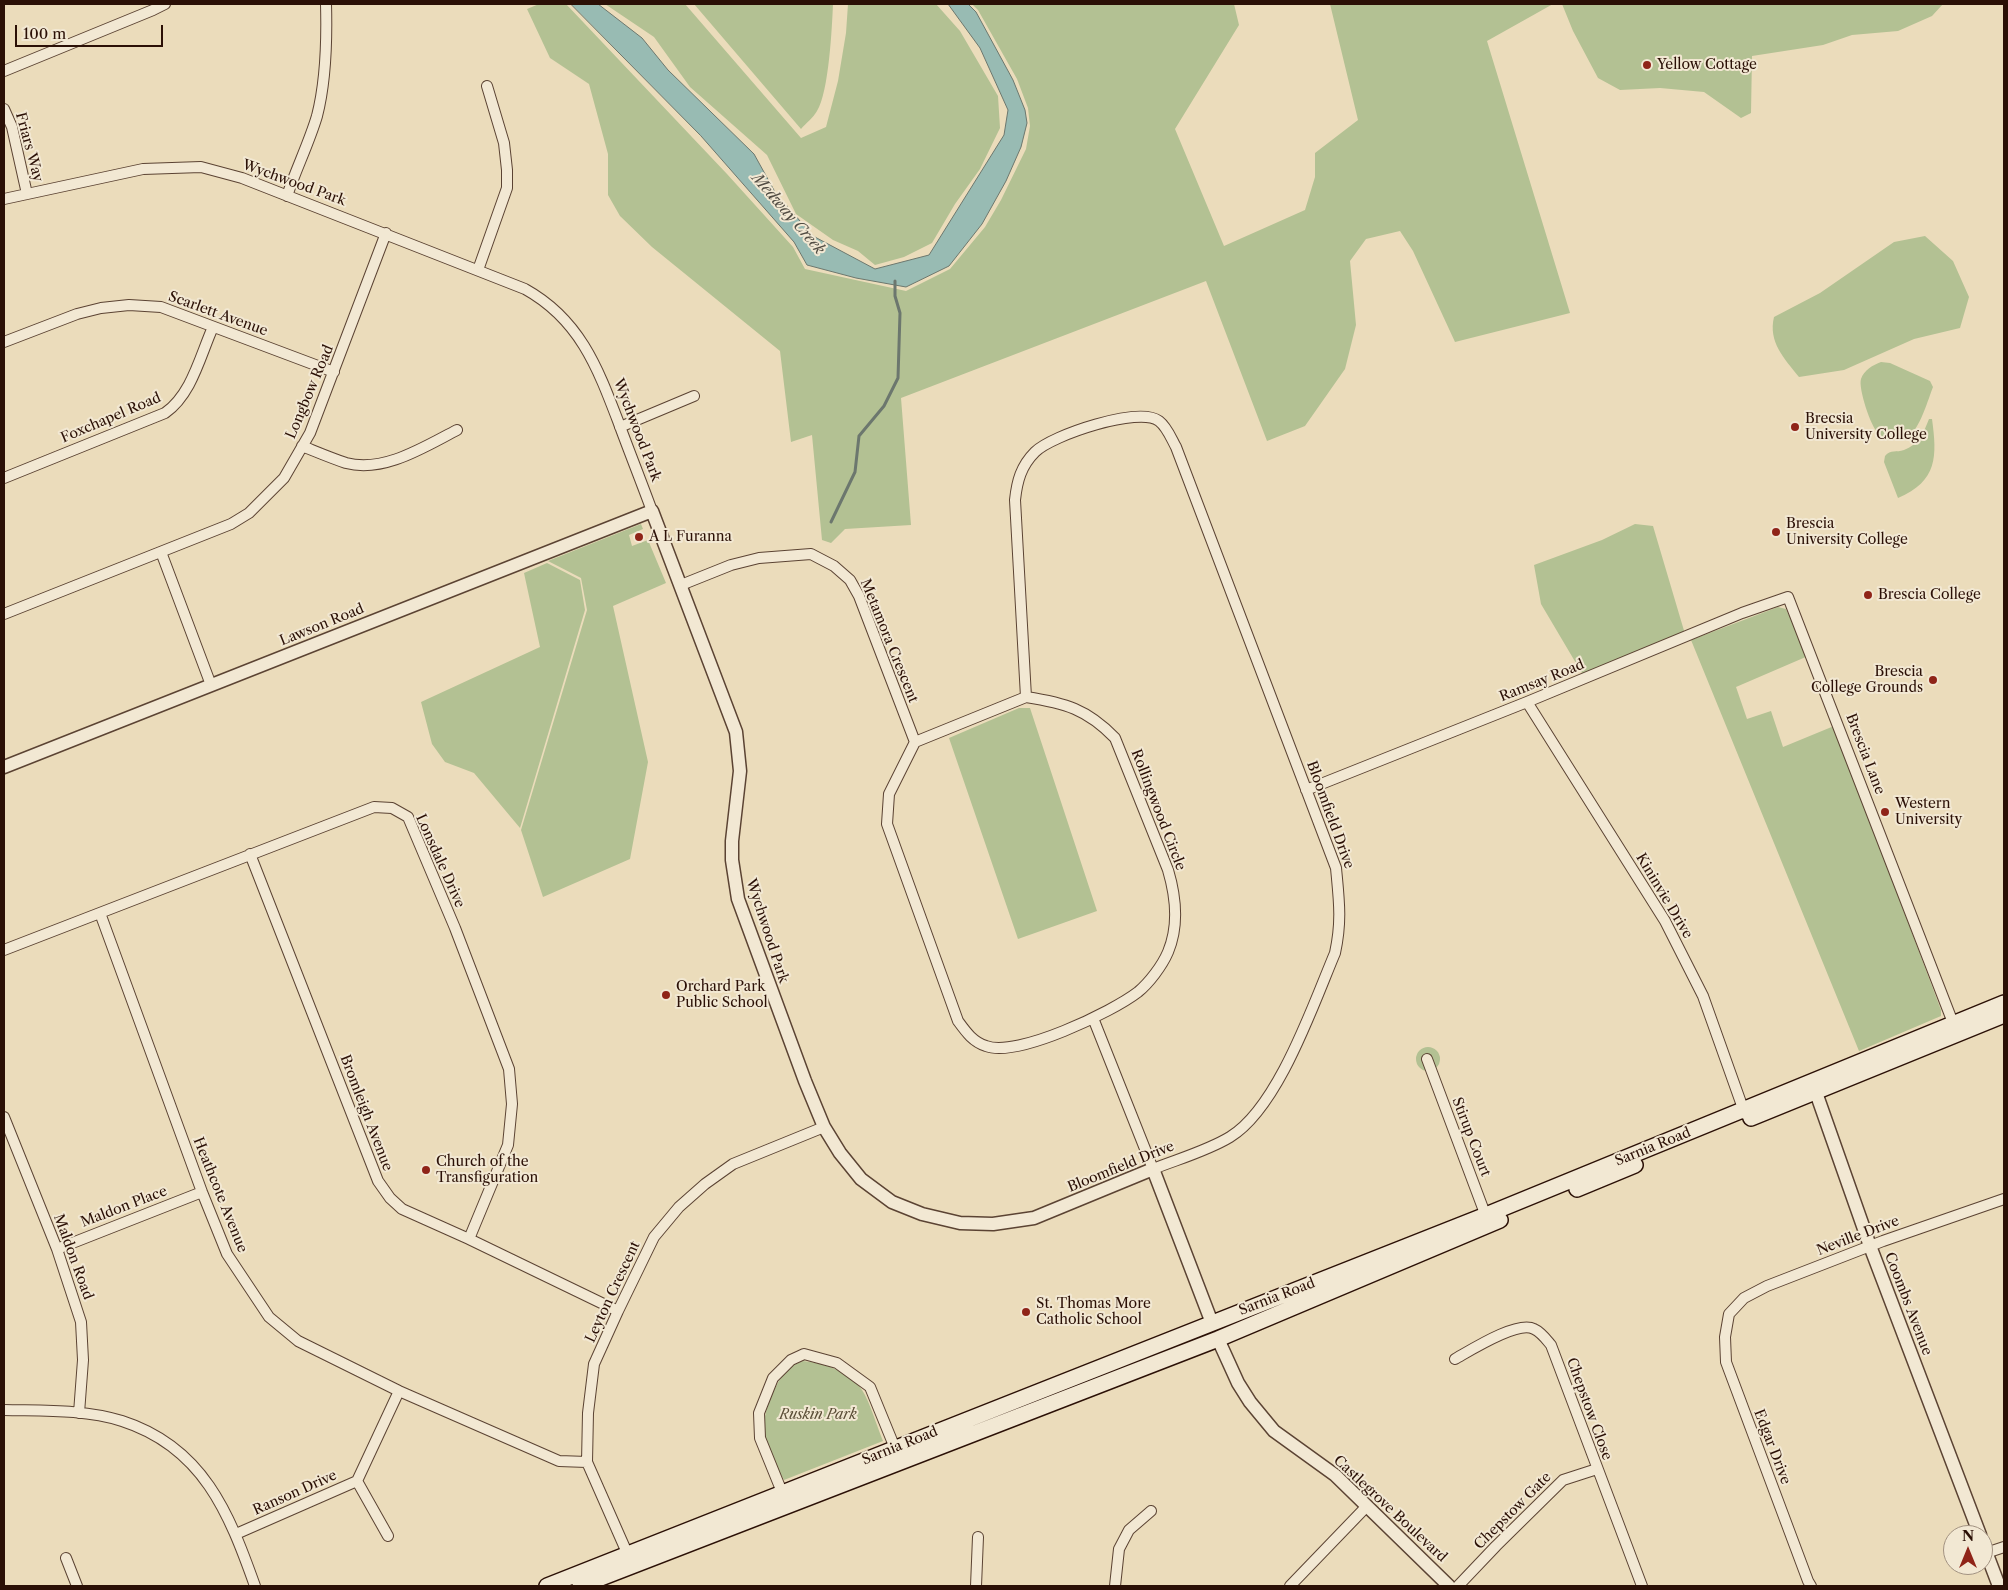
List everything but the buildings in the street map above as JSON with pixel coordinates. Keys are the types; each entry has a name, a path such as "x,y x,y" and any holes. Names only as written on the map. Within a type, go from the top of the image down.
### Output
{"main road":[{"name":"Sarnia Road","path":"898,1454 1218,1339 1488,1220 1955,1029 2004,1003"},
{"name":"Sarnia Road","path":"1955,1029 2004,1015"},
{"name":"Sarnia Road","path":"580,1586 1212,1323 1488,1220"},
{"name":"Sarnia Road","path":"547,1586 628,1554 785,1500"}],"street":[{"path":"4,71 165,4"},
{"path":"287,196 316,117 321,96 326,4"},
{"path":"478,270 507,188 504,143 487,86"},
{"name":"Friars Way","path":"4,108 12,127 26,194"},
{"name":"Wychwood Park","path":"4,198 143,169 201,167 242,178 478,270 541,298 568,323 582,341 600,374 736,732 740,772 732,851 738,899 824,1127"},
{"name":"Longbow Road","path":"4,614 231,524 249,513 284,478 310,433 386,233"},
{"name":"Scarlett Avenue","path":"4,342 76,314 101,308 128,305 161,307 334,372"},
{"name":"Foxchapel Road","path":"4,478 165,413 175,406 185,394 213,326"},
{"path":"620,427 694,396"},
{"name":"Bloomfield Drive","path":"824,1127 840,1153 861,1179 892,1202 922,1214 960,1223 996,1225 1034,1218 1212,1146 1231,1136 1245,1125 1263,1105 1284,1070 1336,954 1341,916 1336,868 1221,561 1176,447 1159,421 1149,416 1135,415 1114,420 1051,440 1037,450 1025,464 1017,481 1014,500 1026,697"},
{"path":"302,446 347,463 363,465 380,464 416,451 457,430"},
{"name":"Lawson Road","path":"4,768 652,511"},
{"path":"161,552 211,685"},
{"name":"Metamora Crescent","path":"681,585 731,565 759,558 811,554 834,566 850,580 859,596 915,742"},
{"name":"Ramsay Road","path":"1306,790 1527,702 1742,613 1788,597"},
{"name":"Brescia Lane","path":"1788,597 1955,1029"},
{"path":"915,742 1026,697"},
{"name":"Rollingwood Circle","path":"915,742 889,794 887,824 958,1021 970,1037 986,1047 1005,1048 1026,1045 1093,1018 1121,1004 1139,991 1151,978 1167,954 1176,920 1172,885 1160,848 1115,738 1102,725 1077,709 1060,702 1026,697"},
{"name":"Kininvie Drive","path":"1527,702 1665,921 1703,996 1745,1114"},
{"name":"Lonsdale Drive","path":"4,950 374,807 392,808 408,817 455,928 510,1069 512,1104 508,1145 469,1239"},
{"name":"Bromleigh Avenue","path":"250,854 378,1181 390,1198 402,1209 469,1239 618,1312"},
{"name":"Heathcote Avenue","path":"100,913 202,1192 227,1254 269,1317 298,1341 399,1391 559,1461 587,1462"},
{"path":"1093,1018 1218,1339"},
{"name":"Stirup Court","path":"1427,1059 1488,1220"},
{"name":"Coombs Avenue","path":"1814,1087 1870,1246 1976,1525"},
{"name":"Maldon Road","path":"4,1117 57,1249 81,1322 83,1360 78,1413"},
{"name":"Leyton Crescent","path":"628,1554 587,1462 588,1413 594,1364 654,1237 679,1207 705,1184 733,1164 824,1127"},
{"name":"Maldon Place","path":"57,1249 202,1192"},
{"name":"Neville Drive","path":"1730,1314 1744,1298 1767,1286 1870,1246 2004,1199"},
{"name":"Edgar Drive","path":"1730,1314 1725,1337 1726,1362 1811,1586"},
{"name":"Chepstow Close","path":"1455,1359 1516,1328 1533,1328 1543,1335 1551,1345 1642,1586"},
{"name":"Castlegrove Boulevard","path":"1218,1339 1238,1383 1250,1402 1274,1431 1335,1475 1449,1586"},
{"path":"785,1500 760,1438 759,1413 773,1378 791,1360 804,1354 837,1363 870,1388 898,1454"},
{"name":"Ranson Drive","path":"236,1534 357,1481 399,1391"},
{"path":"4,1410 78,1413 121,1421 155,1435 185,1456 210,1486 236,1534 255,1586"},
{"name":"Chepstow Gate","path":"1458,1586 1563,1480 1597,1469"},
{"path":"357,1481 388,1536"},
{"path":"1290,1586 1367,1506"},
{"path":"1115,1586 1119,1548 1129,1530 1151,1511"},
{"path":"976,1586 978,1537"},
{"path":"66,1558 78,1586"},
{"path":"1993,1570 1999,1586"}],"green space":[{"path":"539,4 566,4 727,174 793,247 805,269 906,291 950,269 985,227 1001,200 1026,149 1030,126 1028,108 1017,79 978,10 972,4 1234,4 1239,25 1175,129 1224,246 1305,210 1315,177 1315,153 1358,120 1330,4 1553,4 1487,41 1570,313 1455,342 1413,251 1400,231 1366,239 1350,261 1356,325 1345,369 1305,426 1267,441 1206,281 901,398 911,525 845,529 831,543 822,540 812,435 791,442 780,351 652,247 620,216 608,195 608,154 589,84 550,58 527,9"},
{"path":"605,4 685,4 801,138 826,127 838,81 846,33 848,4 936,4 960,31 998,96 1000,128 980,169 955,204 932,243 904,257 875,265 858,251 833,240 796,214 767,155 690,87 654,37"},
{"path":"694,4 833,4 829,59 821,102 814,116 801,129"},
{"path":"1562,4 1943,4 1932,16 1898,31 1852,35 1823,45 1752,56 1751,113 1741,118 1704,92 1660,88 1620,90 1598,78 1573,31"},
{"path":"1925,236 1953,261 1969,297 1960,328 1914,339 1844,370 1799,377 1775,342 1773,334 1774,317 1820,293 1894,242"},
{"path":"1881,362 1890,363 1930,381 1933,387 1918,424 1912,433 1905,438 1895,440 1886,438 1878,433 1869,416 1863,398 1862,376 1869,368"},
{"path":"1929,419 1932,419 1934,445 1932,466 1921,484 1898,498 1884,462 1885,456 1913,445 1923,433"},
{"path":"641,524 643,529 629,535 632,546 648,540 666,583 613,606 648,762 630,859 543,897 521,830 587,610 581,578 548,561"},
{"path":"1635,524 1653,526 1685,634 1583,675 1541,604 1534,565 1602,540"},
{"path":"547,563 580,580 585,610 520,828 474,773 445,762 432,744 421,702 540,647 524,573"},
{"path":"1778,607 1786,609 1808,656 1736,687 1747,719 1771,711 1783,747 1834,726 1941,1010 1941,1016 1859,1051 1691,640"},
{"path":"1019,708 1030,708 1097,911 1018,939 949,738"},
{"path":"1428,1047 1436,1051 1440,1059 1436,1067 1428,1071 1420,1067 1416,1059 1420,1051"},
{"name":"Ruskin Park","path":"803,1361 836,1369 857,1383 868,1401 883,1441 784,1480 767,1446 764,1433 765,1417 771,1396 781,1378 792,1366"}],"water":[{"name":"Medway Creek","path":"571,4 598,4 642,38 668,70 754,154 775,192 813,236 875,269 929,255 1004,135 1008,110 980,48 948,4 968,4 976,12 1013,80 1025,110 1027,123 1021,147 1006,181 982,224 949,266 906,287 856,278 807,265 794,242 701,136"}],"waterway":[{"path":"831,522 855,472 859,436 884,406 898,378 900,313 895,296 895,281"}],"place":[{"name":"Yellow Cottage","path":"1647,65"},
{"name":"Brecsia University College","path":"1795,427"},
{"name":"Brescia University College","path":"1776,532"},
{"name":"A L Furanna","path":"639,537"},
{"name":"Brescia College","path":"1868,595"},
{"name":"Brescia College Grounds","path":"1933,680"},
{"name":"Western University","path":"1885,812"},
{"name":"Orchard Park Public School","path":"666,995"},
{"name":"Church of the Transfiguration","path":"426,1170"},
{"name":"St. Thomas More Catholic School","path":"1026,1312"}]}
